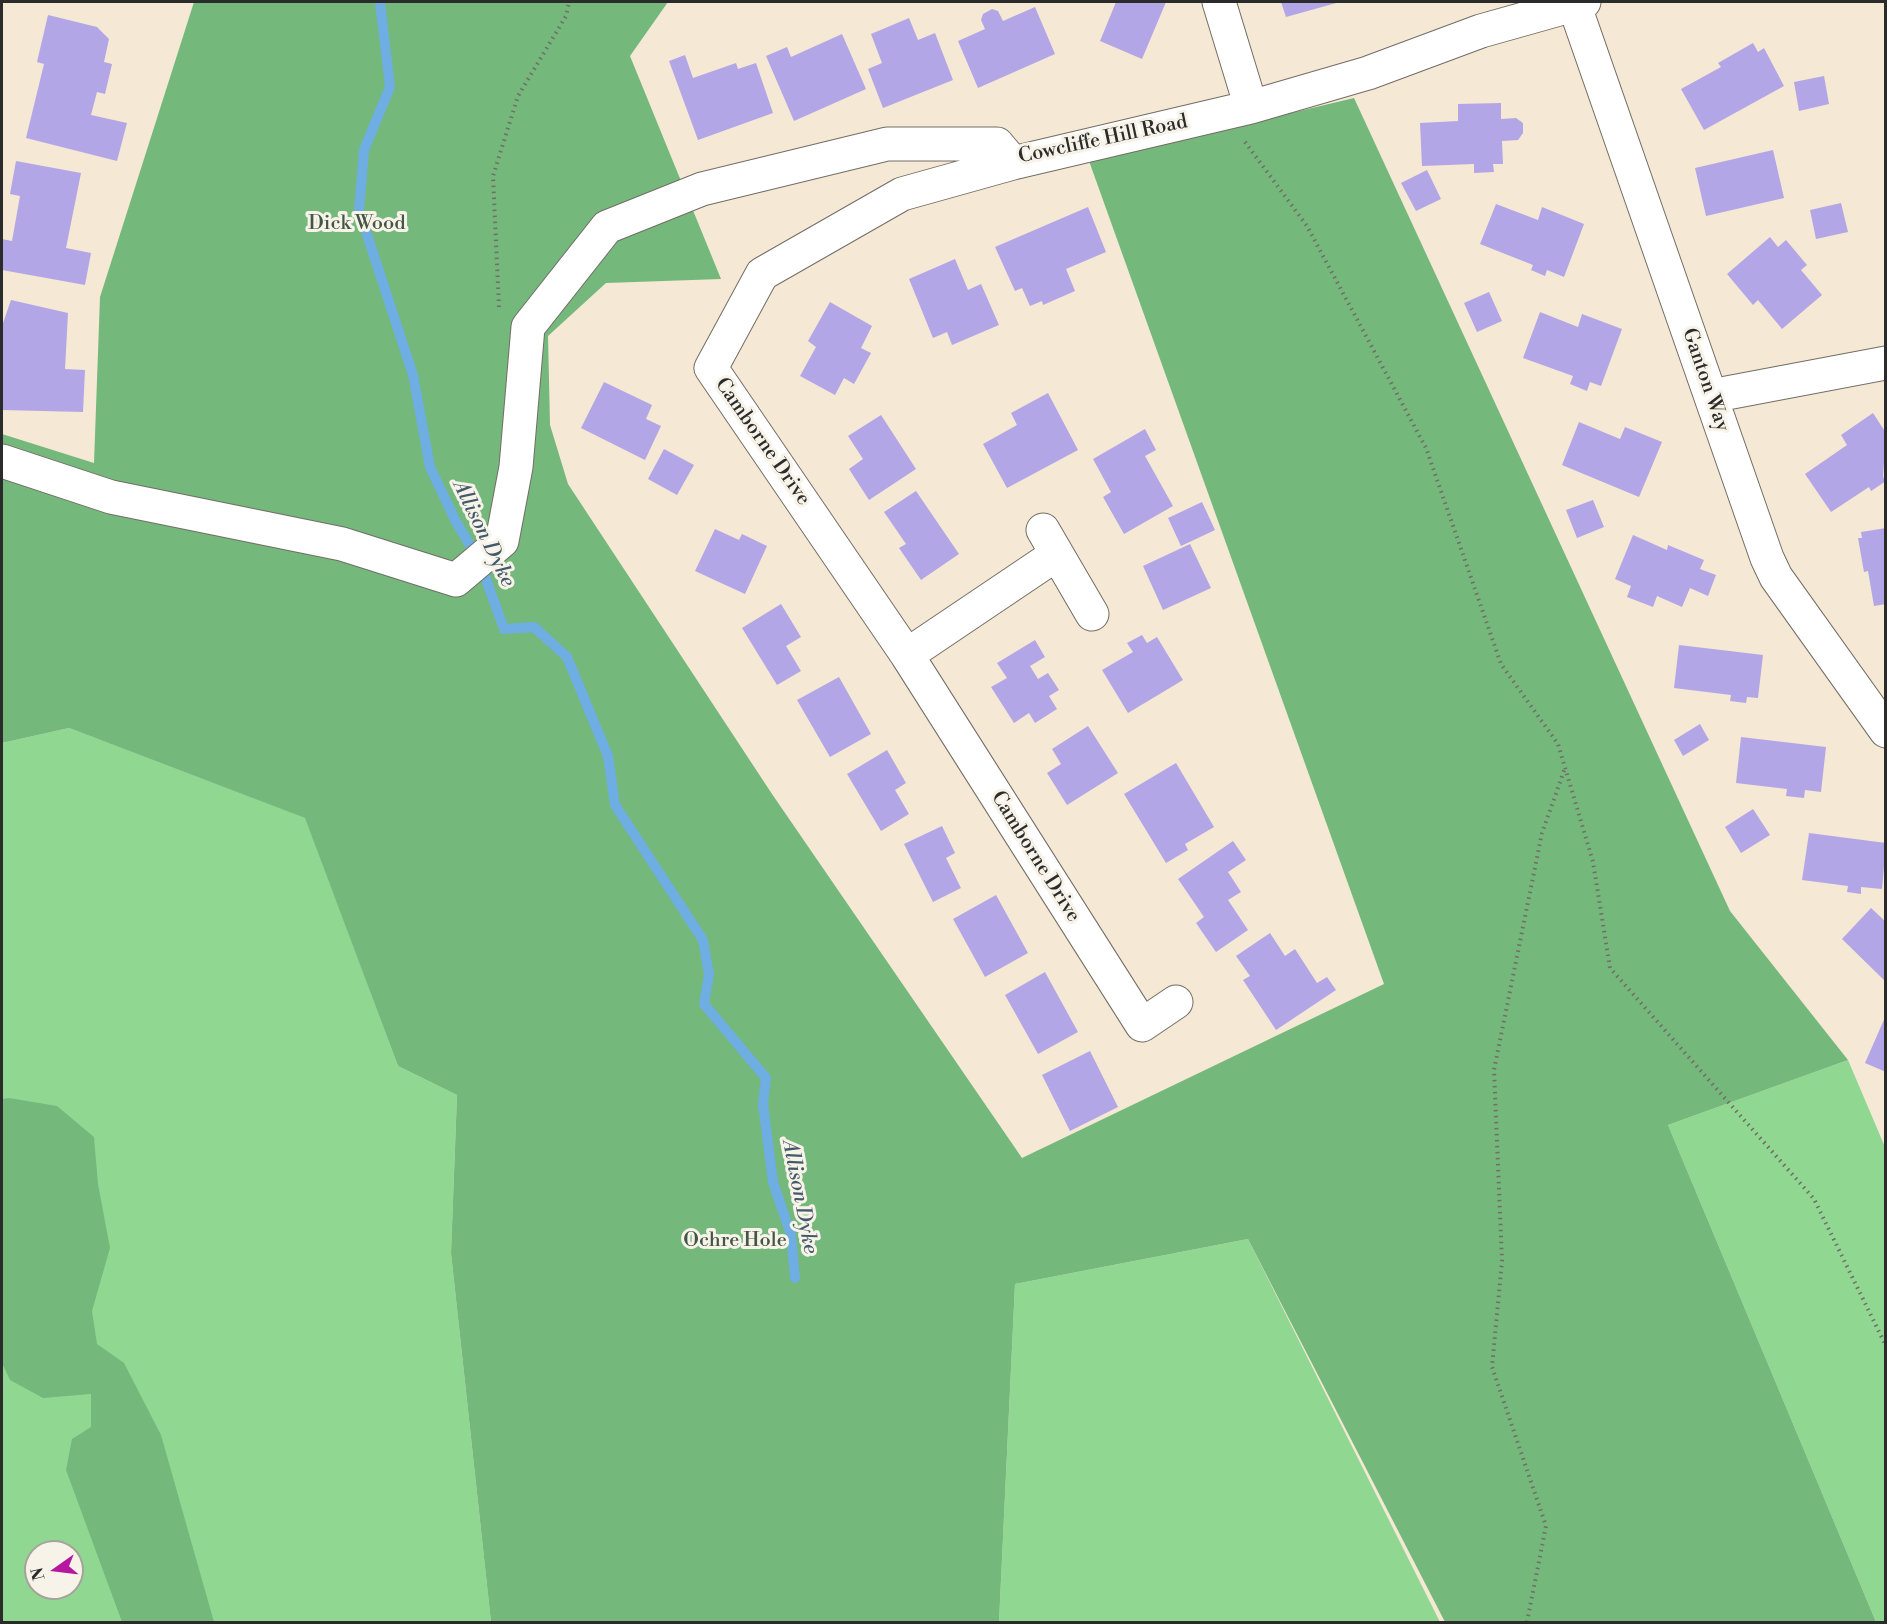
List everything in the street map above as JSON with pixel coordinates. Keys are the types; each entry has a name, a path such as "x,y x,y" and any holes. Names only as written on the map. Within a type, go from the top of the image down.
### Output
{"street":[{"path":"1219,2 1246,122"},
{"name":"Cowcliffe Hill Road","path":"2,460 111,497 342,544 456,580 502,541 510,510 516,467 528,327 607,227 702,189 887,144 997,144 1012,163 1246,122 1481,31 1579,3"},
{"name":"Ganton Way","path":"1579,3 1767,558 1776,577 1886,731"},
{"name":"Camborne Drive","path":"1012,163 902,194 762,274 711,368 907,655 1142,1025 1176,1002"},
{"path":"1711,396 1886,363"},
{"path":"907,655 1050,542 1092,614"}],"path":[{"path":"500,312 493,176 518,96 566,15 569,2"},
{"path":"1246,122 1307,226 1426,448 1501,664 1558,744 1593,862 1610,968 1814,1199 1886,1346"},
{"path":"1527,1623 1546,1526 1492,1367 1502,1261 1494,1070 1542,833 1565,768"}],"green space":[{"path":"194,2 668,2 630,56 721,279 606,283 548,336 550,425 568,484 772,794 1022,1158 1384,984 1089,161 1354,98 1730,911 1848,1060 1668,1125 1876,1622 1445,1622 1248,1239 1015,1284 999,1622 491,1622 451,1253 457,1095 398,1066 305,818 69,728 2,743 2,434 94,463 100,297"},
{"path":"69,728 306,818 398,1066 457,1095 451,1253 491,1622 2,1622 2,743"},
{"path":"1848,1060 1885,1147 1885,1622 1876,1622 1668,1125"},
{"path":"9,1098 57,1106 94,1137 98,1184 110,1248 92,1311 97,1344 124,1363 161,1435 214,1622 122,1622 66,1470 72,1439 91,1427 91,1394 43,1398 10,1380 2,1363 2,1099"},
{"path":"1248,1239 1440,1622 999,1622 1015,1284"}],"building":[{"path":"1116,2 1166,2 1142,59 1100,41"},
{"path":"1281,2 1340,2 1286,17"},
{"path":"1035,7 1055,54 978,88 958,41 985,29 981,20 983,14 992,9 998,11 1003,21"},
{"path":"48,15 97,27 109,39 104,62 112,64 105,94 97,92 91,115 127,123 117,161 26,138 44,64 37,62"},
{"path":"909,18 918,40 935,33 953,80 883,108 868,69 882,63 871,34"},
{"path":"842,34 866,89 794,121 766,56 787,47 791,57"},
{"path":"1753,43 1758,52 1764,48 1784,86 1704,130 1681,89 1721,67 1718,63"},
{"path":"685,55 693,78 736,63 738,69 756,63 773,113 698,140 669,61"},
{"path":"1824,76 1829,104 1799,111 1794,82"},
{"path":"1501,103 1501,119 1516,118 1523,123 1523,133 1518,140 1502,141 1503,164 1493,164 1494,172 1474,173 1474,164 1422,166 1420,123 1458,121 1458,104"},
{"path":"1773,150 1784,198 1706,216 1695,168"},
{"path":"16,161 81,173 66,248 91,253 85,285 2,270 2,239 12,241 20,196 10,194"},
{"path":"1427,170 1441,199 1416,211 1401,183"},
{"path":"1841,203 1848,232 1816,239 1810,210"},
{"path":"1496,204 1538,220 1542,207 1584,224 1564,277 1547,270 1545,276 1531,270 1533,265 1480,244"},
{"path":"1088,207 1106,252 1066,269 1075,291 1043,305 1042,301 1030,306 1022,288 1015,291 995,247"},
{"path":"1770,237 1778,247 1786,240 1807,265 1801,270 1822,295 1782,329 1758,300 1753,305 1727,274"},
{"path":"955,259 968,290 981,284 999,325 952,345 947,332 933,338 909,279"},
{"path":"1489,292 1502,321 1477,332 1464,303"},
{"path":"11,300 68,313 65,369 85,370 83,412 2,410 3,323"},
{"path":"830,302 872,326 861,348 871,353 854,384 844,378 835,395 800,376 816,347 808,341"},
{"path":"1540,312 1578,327 1582,314 1622,329 1601,386 1590,382 1587,391 1570,384 1573,376 1523,358"},
{"path":"604,382 652,405 646,419 661,426 645,460 581,428"},
{"path":"1048,393 1078,450 1007,488 983,444 1017,425 1011,413"},
{"path":"1873,413 1886,433 1883,477 1886,481 1871,491 1869,487 1831,512 1805,474 1847,445 1841,435"},
{"path":"881,415 916,469 869,500 849,469 863,459 848,436"},
{"path":"1579,422 1620,439 1625,427 1662,442 1639,497 1562,465"},
{"path":"1145,429 1156,450 1145,456 1173,506 1124,534 1103,497 1111,492 1093,459"},
{"path":"664,449 694,465 677,495 648,479"},
{"path":"916,491 959,554 921,580 899,548 906,544 884,512"},
{"path":"1593,500 1604,527 1577,538 1566,510"},
{"path":"1202,502 1215,530 1181,546 1168,518"},
{"path":"1886,528 1886,604 1874,606 1868,571 1864,572 1858,538 1862,538 1861,532"},
{"path":"715,529 739,540 742,534 767,546 745,594 695,571"},
{"path":"1633,535 1667,550 1668,545 1704,560 1700,569 1716,575 1708,596 1690,588 1682,607 1657,596 1653,607 1627,597 1631,586 1615,579"},
{"path":"1190,544 1211,588 1163,610 1143,566"},
{"path":"781,604 801,637 786,646 801,671 777,685 742,628"},
{"path":"1142,635 1147,643 1157,637 1183,680 1128,713 1102,670 1133,652 1127,643"},
{"path":"1035,640 1045,657 1030,666 1038,679 1048,673 1059,690 1049,696 1057,709 1035,723 1029,713 1014,723 991,687 1007,678 997,663"},
{"path":"1679,645 1763,655 1758,698 1747,697 1746,703 1730,701 1731,695 1674,688"},
{"path":"839,677 871,734 830,757 797,700"},
{"path":"1700,724 1709,740 1683,756 1674,740"},
{"path":"1088,726 1118,773 1067,805 1047,773 1061,764 1052,749"},
{"path":"1741,737 1826,747 1821,792 1805,790 1804,798 1786,796 1787,789 1736,783"},
{"path":"887,750 906,783 895,790 909,814 881,831 847,774"},
{"path":"1176,763 1214,827 1185,844 1188,850 1166,863 1124,794"},
{"path":"1753,809 1770,835 1741,853 1725,827"},
{"path":"942,826 955,853 946,858 961,888 933,902 904,844"},
{"path":"1809,833 1886,843 1882,889 1861,887 1861,894 1847,892 1848,886 1802,880"},
{"path":"1233,841 1246,860 1228,872 1241,892 1228,900 1248,930 1216,952 1196,923 1204,917 1178,879"},
{"path":"996,895 1028,953 985,977 953,919"},
{"path":"1871,908 1886,922 1886,982 1842,939"},
{"path":"1270,933 1285,956 1295,949 1317,983 1327,977 1336,990 1276,1030 1243,980 1250,976 1236,956"},
{"path":"1045,972 1078,1032 1038,1054 1005,995"},
{"path":"1886,1015 1886,1072 1865,1063"},
{"path":"1090,1051 1118,1107 1070,1131 1042,1075"}],"waterway":[{"name":"Allison Dyke","path":"380,2 390,87 364,150 359,210 413,375 430,467 456,522 479,560 504,629 534,627 567,657 608,756 615,805 703,940 709,975 704,1004 766,1078 763,1104 773,1182 791,1235 795,1278"}],"park label":[{"name":"Dick Wood","path":"357,224"},
{"name":"Ochre Hole","path":"735,1241"}]}
